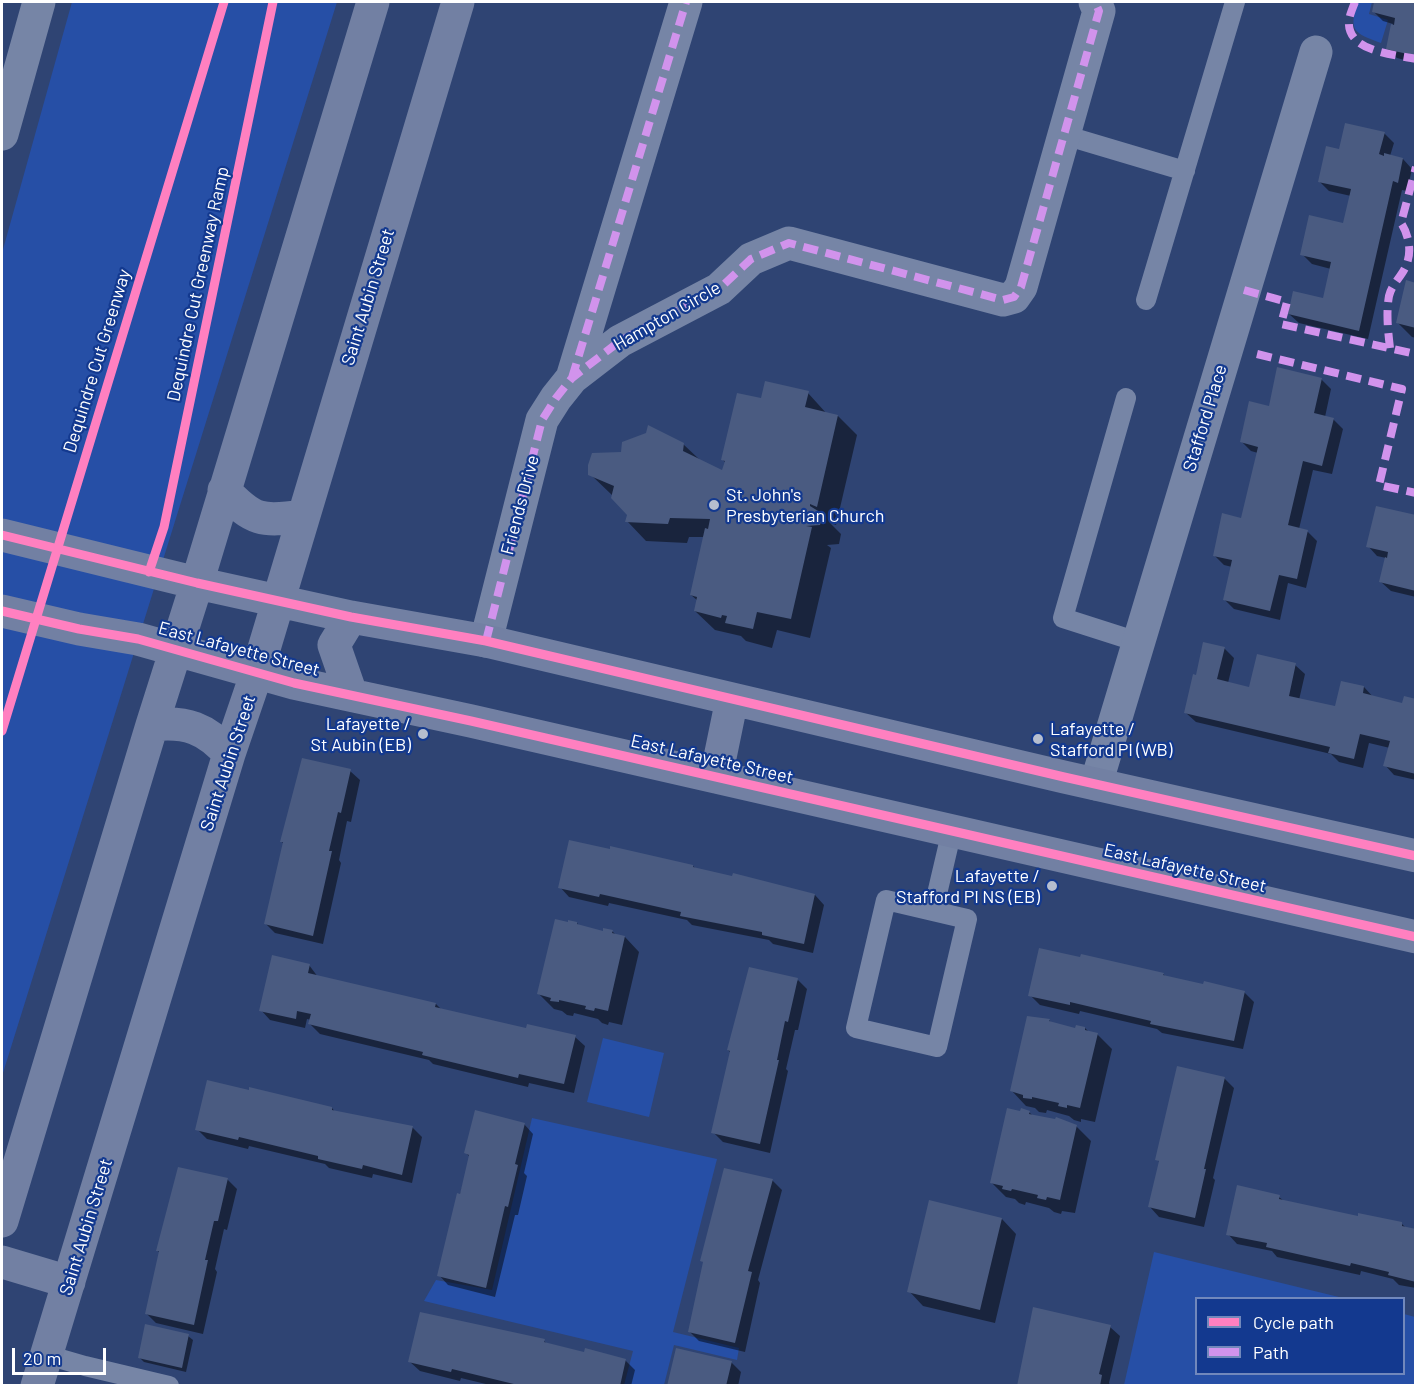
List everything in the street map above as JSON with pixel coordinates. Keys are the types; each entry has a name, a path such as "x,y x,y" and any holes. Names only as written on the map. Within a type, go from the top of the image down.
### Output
{"street":[{"path":"2,134 39,2"},
{"path":"2,1221 152,726 198,583 372,2"},
{"name":"Saint Aubin Street","path":"38,1386 458,2"},
{"name":"Hampton Circle","path":"572,378 686,2"},
{"name":"Hampton Circle","path":"572,378 620,340 719,289 751,260 789,243 1003,300 1014,297 1021,287 1100,11 1095,2"},
{"name":"Stafford Place","path":"1096,784 1316,52"},
{"name":"Friends Drive","path":"486,641 543,420 556,398 572,378"},
{"path":"224,490 242,509 257,517 274,520 303,516"},
{"path":"2,535 198,583 351,617 486,641 1096,784 1416,856"},
{"name":"East Lafayette Street","path":"2,611 80,629 138,639 294,683 952,830 1416,937"},
{"path":"351,617 334,645 351,694"},
{"path":"716,777 732,699"},
{"path":"152,726 168,723 199,729 215,738 229,754"},
{"path":"2,1262 69,1282"}],"lane":[{"path":"1146,300 1235,2"},
{"path":"1064,135 1185,171"},
{"path":"1126,399 1063,618 1138,642"},
{"path":"933,911 952,830"},
{"path":"886,900 933,911 967,919 938,1047 856,1028 886,900"},
{"path":"47,1355 169,1386"}],"shaded area":[{"path":"72,2 337,2 2,1076 2,253"},
{"path":"1358,2 1372,2 1369,14 1388,20 1381,43 1356,30 1354,19"},
{"path":"603,1038 664,1053 649,1117 587,1102"},
{"path":"532,1118 717,1159 673,1332 739,1348 737,1360 674,1345 664,1385 624,1385 633,1351 424,1301 436,1280 492,1290"},
{"path":"1154,1252 1339,1297 1195,1297 1195,1375 1405,1375 1405,1314 1415,1317 1415,1385 1124,1385"}],"building":[{"path":"1374,2 1416,2 1416,56 1386,49 1391,24 1394,25 1395,18 1372,12"},
{"path":"1345,123 1385,132 1379,154 1384,156 1384,153 1403,158 1398,183 1393,181 1359,331 1288,314 1293,291 1323,298 1331,262 1300,255 1309,215 1343,223 1351,189 1318,182 1326,146 1339,149"},
{"path":"1406,280 1416,283 1416,328 1396,323"},
{"path":"1277,367 1322,378 1314,413 1334,418 1322,466 1303,461 1288,525 1308,530 1297,579 1279,575 1270,611 1223,600 1232,560 1213,556 1222,513 1241,518 1258,447 1240,442 1249,401 1269,406"},
{"name":"St. John's Presbyterian Church","path":"765,381 809,391 805,407 838,415 817,507 810,504 823,514 820,525 806,526 812,527 791,619 757,612 753,629 725,623 727,616 722,615 721,618 694,611 697,597 690,595 705,528 708,529 710,519 670,518 668,524 625,522 627,515 611,498 614,486 588,475 588,465 592,453 621,452 622,442 646,433 648,425 684,443 683,451 722,470 725,461 721,460 737,393 761,398"},
{"path":"1376,506 1416,515 1416,591 1379,582 1388,552 1366,547"},
{"path":"1203,642 1225,647 1217,679 1249,687 1257,654 1296,663 1289,696 1335,706 1341,681 1364,686 1363,693 1402,703 1404,696 1416,699 1416,774 1383,766 1390,741 1360,734 1354,759 1328,753 1330,747 1184,713"},
{"path":"302,758 351,769 329,851 332,851 313,936 264,924 283,842 280,842"},
{"path":"569,840 610,849 610,846 732,876 733,873 815,894 804,944 762,935 762,932 680,916 681,912 600,894 599,897 558,888"},
{"path":"555,919 577,922 577,924 603,931 603,928 613,930 612,933 625,936 608,1011 595,1008 594,1011 585,1009 586,1006 559,1000 559,1002 550,1001 551,998 537,994"},
{"path":"1039,948 1080,957 1081,954 1164,973 1163,975 1203,984 1204,981 1245,991 1234,1041 1150,1024 1151,1021 1070,1002 1070,1005 1028,996"},
{"path":"272,955 310,964 308,973 436,1003 435,1007 526,1028 527,1024 576,1035 564,1084 519,1074 518,1078 308,1024 311,1014 297,1011 296,1019 259,1011"},
{"path":"749,967 798,978 788,1022 785,1021 777,1060 779,1060 760,1144 711,1133 730,1051 727,1050"},
{"path":"1027,1016 1050,1019 1049,1021 1075,1028 1076,1025 1085,1027 1085,1030 1098,1033 1080,1108 1067,1105 1067,1108 1058,1106 1059,1103 1032,1097 1032,1099 1023,1098 1023,1095 1010,1091"},
{"path":"1177,1066 1225,1077 1195,1218 1148,1207 1159,1161 1155,1160"},
{"path":"207,1080 249,1090 249,1087 332,1107 332,1110 413,1126 402,1175 363,1165 362,1169 239,1137 238,1140 195,1130"},
{"path":"1007,1108 1020,1111 1021,1108 1030,1111 1029,1114 1055,1119 1056,1117 1077,1125 1060,1200 1047,1197 1046,1200 1037,1198 1038,1195 1002,1189 1003,1186 990,1183"},
{"path":"475,1110 525,1123 515,1164 518,1165 508,1207 505,1206 486,1288 437,1276 457,1193 460,1194 469,1155 464,1153"},
{"path":"178,1167 228,1178 218,1221 214,1221 194,1325 145,1314 159,1251 156,1251"},
{"path":"724,1168 773,1179 748,1271 752,1272 735,1343 688,1332 703,1262 700,1261"},
{"path":"1237,1185 1280,1195 1279,1199 1358,1216 1358,1213 1402,1222 1402,1226 1416,1229 1416,1282 1388,1275 1389,1272 1351,1263 1350,1266 1266,1247 1267,1243 1226,1235"},
{"path":"929,1200 1002,1218 980,1310 907,1292"},
{"path":"1033,1307 1111,1325 1099,1374 1102,1375 1100,1386 1017,1386"},
{"path":"420,1312 545,1339 544,1342 584,1352 585,1348 626,1359 620,1386 522,1386 452,1369 451,1372 408,1362"},
{"path":"145,1324 189,1334 182,1368 138,1358"},
{"path":"676,1348 732,1361 726,1386 667,1386"}],"marked path":[{"path":"572,378 686,2"},
{"path":"486,641 542,420 572,378 620,341 719,289 751,259 789,243 1003,300 1014,297 1021,287 1099,11 1095,2"},
{"path":"1355,2 1349,20 1350,31 1355,39 1373,50 1416,59"},
{"path":"1390,348 1387,315 1389,296 1408,258 1408,242 1401,223 1416,167"},
{"path":"1244,290 1287,302 1281,324 1416,354"},
{"path":"1257,354 1402,389 1379,485 1416,493"}],"cycle path":[{"name":"Dequindre Cut Greenway","path":"2,731 224,2"},
{"name":"Dequindre Cut Greenway Ramp","path":"149,572 164,527 273,2"},
{"path":"2,535 197,583 351,617 486,641 1064,777 1416,856"},
{"path":"2,611 79,629 138,639 294,683 471,721 1416,937"}],"place":[{"name":"St. John's Presbyterian Church","path":"714,505"},
{"name":"Lafayette / St Aubin (EB)","path":"423,734"},
{"name":"Lafayette / Stafford Pl (WB)","path":"1038,739"},
{"name":"Lafayette / Stafford Pl NS (EB)","path":"1052,886"}]}
